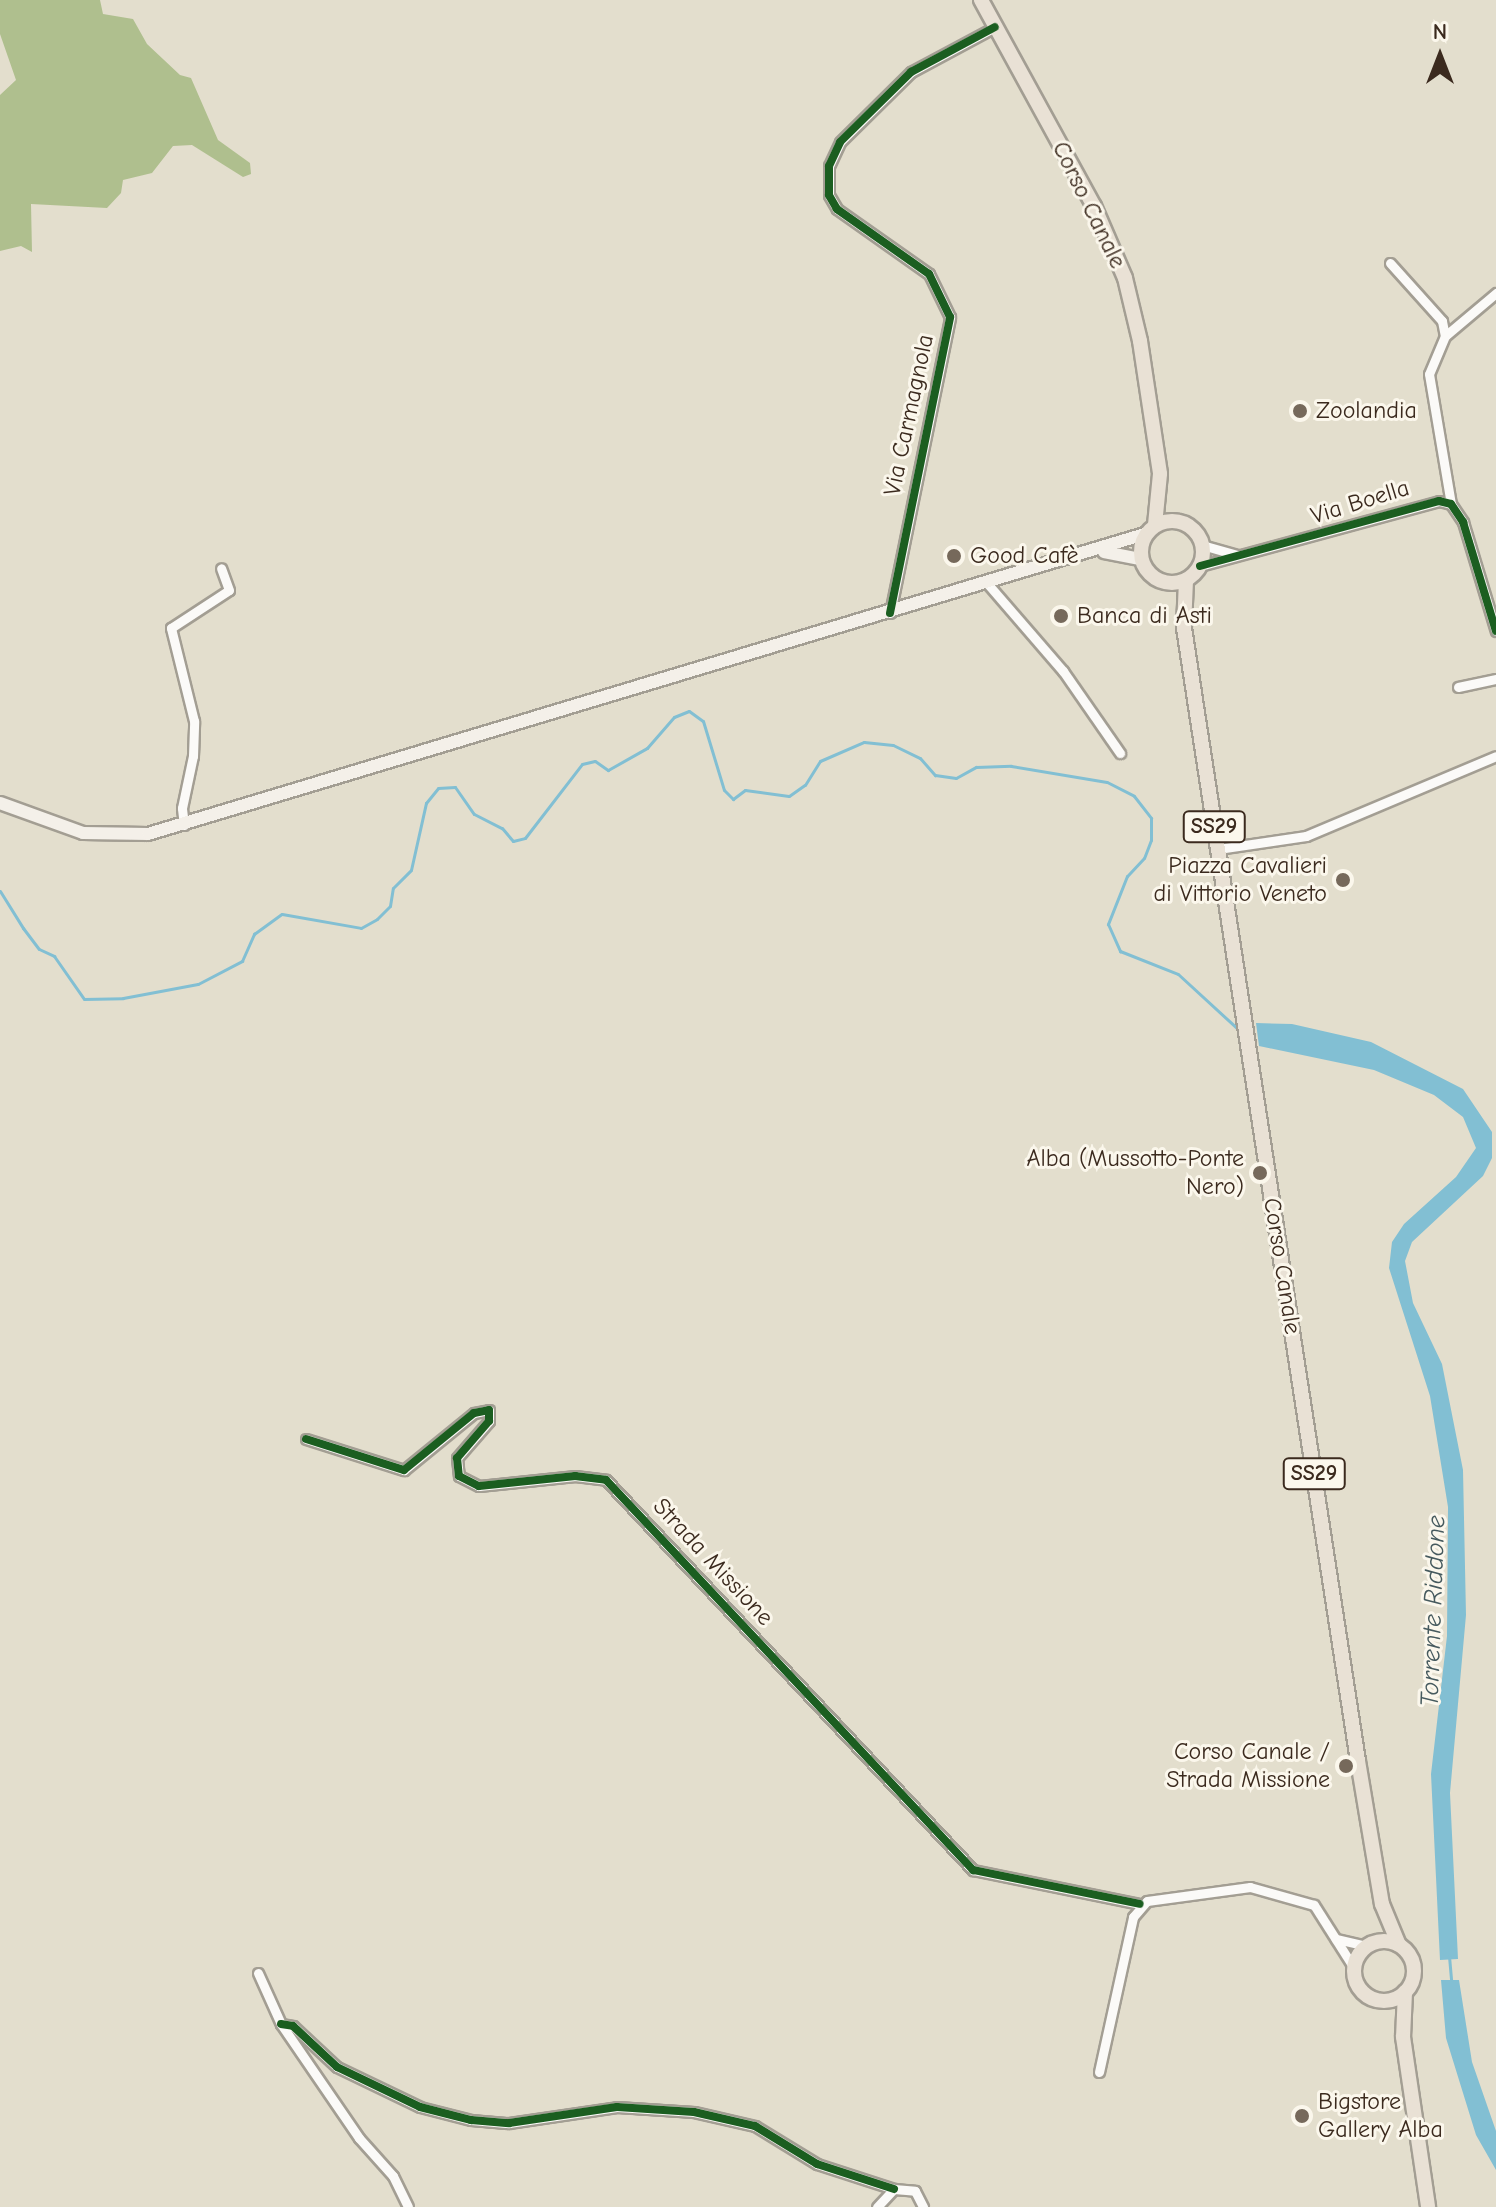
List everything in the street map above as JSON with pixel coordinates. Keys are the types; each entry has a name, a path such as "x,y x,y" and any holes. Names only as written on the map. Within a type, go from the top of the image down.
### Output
{"main road":[{"name":"Corso Canale","path":"981,0 1113,242 1140,341 1160,474 1183,522 1202,545"},
{"name":"Corso Canale","path":"1160,474 1150,530 1141,559 1150,575 1165,583 1184,628"},
{"path":"0,803 57,825 114,837 184,825 1183,522"},
{"path":"1165,583 1186,580 1200,566 1202,545"},
{"path":"1092,552 1141,559"},
{"name":"Corso Canale","path":"1186,580 1184,628 1382,1904 1413,1969 1405,1992 1403,2037 1428,2207"},
{"name":"Corso Canale","path":"1382,1904 1371,1944 1354,1968 1362,1991 1381,2001 1403,2037"},
{"path":"1371,1944 1399,1945"},
{"path":"1381,2001 1405,1992"}],"street":[{"name":"Via Carmagnola","path":"890,613 950,317 929,274 837,209 829,195 829,166 840,142 911,72 995,27"},
{"path":"1390,263 1442,321 1445,336"},
{"path":"1496,293 1445,336 1429,374 1451,504 1463,522 1496,631"},
{"name":"Via Boella","path":"1200,566 1244,557 1422,503 1451,504"},
{"path":"1202,545 1244,557"},
{"path":"184,825 182,808 193,756 194,721 171,628 229,590 221,568"},
{"path":"987,583 1063,671 1120,753"},
{"path":"1458,687 1496,679"},
{"path":"1218,849 1306,836 1496,756"},
{"name":"Strada Missione","path":"306,1439 404,1470 474,1413 489,1410 489,1421 457,1458 459,1476 479,1486 575,1476 606,1480 973,1870 1140,1904 1208,1890 1259,1888 1314,1905 1354,1968"},
{"path":"1099,2072 1140,1904"},
{"path":"1335,1938 1371,1944"},
{"path":"258,1973 281,2024 359,2138 393,2176 408,2207"},
{"path":"281,2024 293,2026 337,2067 420,2107 458,2117 509,2123 656,2106 755,2126 817,2164 894,2189 915,2191 923,2207"},
{"path":"877,2207 894,2189"}],"green space":[{"path":"0,0 100,0 103,14 133,19 147,44 180,75 191,78 218,140 250,163 251,174 243,177 192,145 173,146 152,173 123,180 121,193 107,208 31,204 32,252 21,246 0,251 0,95 16,80 0,34"}],"water":[{"path":"1256,1023 1292,1024 1371,1042 1463,1089 1492,1132 1492,1158 1483,1176 1412,1242 1405,1261 1413,1303 1442,1364 1463,1470 1466,1615 1450,1793 1458,1959 1440,1960 1431,1774 1447,1636 1448,1507 1430,1396 1389,1268 1392,1242 1404,1224 1456,1177 1476,1148 1463,1117 1434,1095 1374,1070 1259,1046"},
{"path":"1441,1980 1459,1980 1472,2062 1496,2131 1496,2170 1476,2135 1446,2038"}],"waterway":[{"name":"Torrente Riddone","path":"0,891 39,949 54,956 84,999 123,998 198,984 242,961 254,934 282,914 361,928 377,919 390,906 393,888 411,870 426,803 438,788 455,787 474,814 502,828 513,841 525,838 582,764 595,761 608,770 647,748 674,717 689,711 703,721 724,790 733,799 745,790 789,796 805,785 820,761 864,742 893,745 920,758 935,775 956,778 976,767 1011,766 1107,782 1134,796 1151,818 1151,840 1144,858 1127,876 1108,924 1120,951 1178,974 1241,1032"},
{"name":"Torrente Riddone","path":"1449,1956 1451,1980"}],"cycle path":[{"path":"890,613 950,317 929,274 837,209 829,195 829,166 840,142 911,72 995,27"},
{"path":"1200,566 1439,501 1451,504 1463,522 1496,631"},
{"path":"306,1439 404,1470 474,1413 489,1410 489,1421 457,1458 459,1476 479,1486 575,1476 606,1480 973,1870 1140,1904"},
{"path":"281,2024 293,2026 337,2067 420,2107 471,2120 509,2123 617,2107 694,2112 755,2126 817,2164 894,2189"}],"place":[{"name":"Zoolandia","path":"1300,411"},
{"name":"Good Cafè","path":"954,556"},
{"name":"Banca di Asti","path":"1061,616"},
{"name":"Piazza Cavalieri di Vittorio Veneto","path":"1343,880"},
{"name":"Alba (Mussotto-Ponte Nero)","path":"1260,1173"},
{"name":"Corso Canale / Strada Missione","path":"1346,1766"},
{"name":"Bigstore Gallery Alba","path":"1302,2116"}]}
